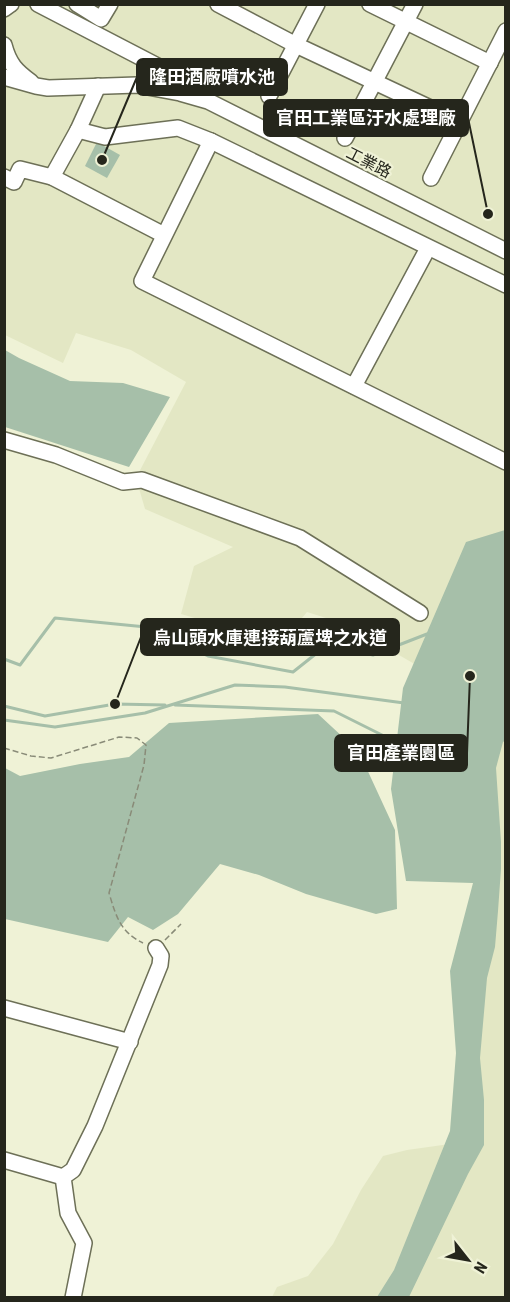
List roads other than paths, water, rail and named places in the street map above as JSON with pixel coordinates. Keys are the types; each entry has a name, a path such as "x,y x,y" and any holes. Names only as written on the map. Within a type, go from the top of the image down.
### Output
{"street":[{"path":"4,9 11,4"},
{"path":"38,4 65,10 200,91 208,101"},
{"path":"76,4 101,19 110,4"},
{"path":"218,4 296,45 460,122"},
{"path":"269,96 317,4"},
{"path":"370,4 490,63"},
{"path":"345,138 415,4"},
{"path":"431,178 506,31"},
{"path":"4,45 8,58 18,72 36,86"},
{"name":"工業路","path":"4,77 48,88 137,85 208,101 506,251"},
{"path":"52,177 99,86"},
{"path":"78,130 105,137 178,128 210,141 506,285"},
{"path":"210,141 142,281 506,462"},
{"path":"4,177 14,182 20,170 52,177 164,235"},
{"path":"354,386 428,248"},
{"path":"4,440 56,455 123,482 142,480 300,538 420,613"},
{"path":"63,1177 73,1170 95,1126 130,1042 160,964 161,956 156,948"},
{"path":"4,1008 130,1042"},
{"path":"4,1160 63,1177"},
{"path":"63,1177 68,1213 84,1243 73,1298"}],"waterway":[{"path":"4,659 20,665 55,618 146,627 208,656 293,672 327,645 373,655 427,634"},
{"path":"4,720 55,727 145,713 235,685 285,687 404,703"},
{"path":"4,706 45,716 115,704 165,705"},
{"path":"175,705 334,711 396,742"}],"place":[{"name":"隆田酒廠噴水池","path":"102,160"},
{"name":"官田工業區汙水處理廠","path":"488,214"},
{"name":"官田產業園區","path":"470,676"},
{"name":"烏山頭水庫連接葫蘆埤之水道","path":"115,704"}]}
